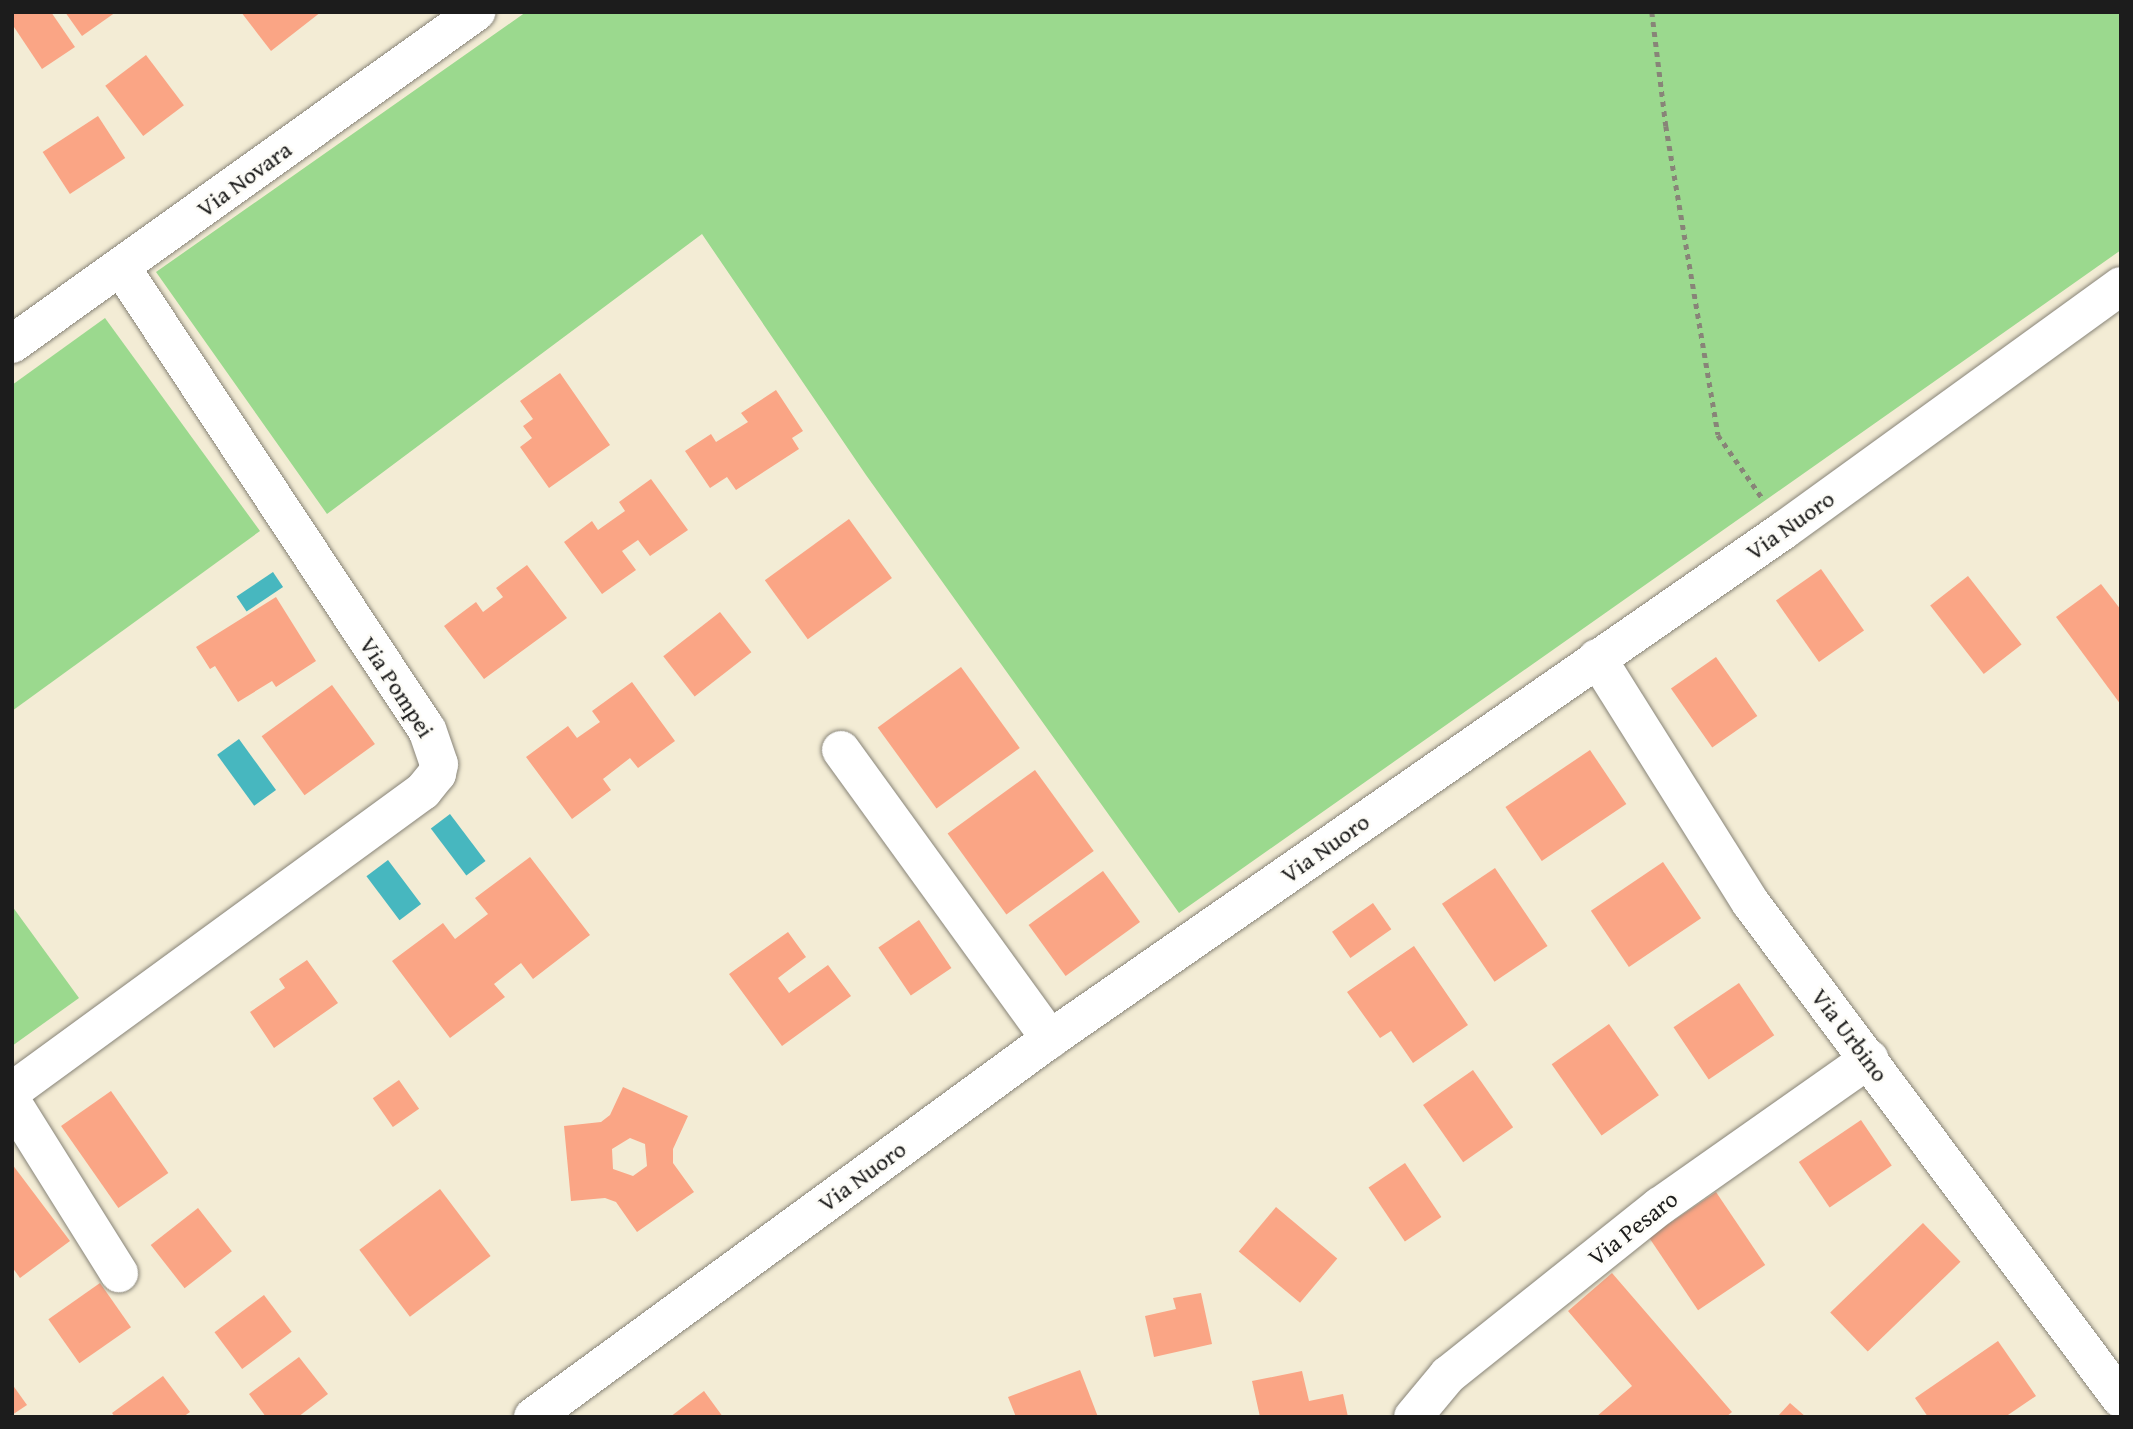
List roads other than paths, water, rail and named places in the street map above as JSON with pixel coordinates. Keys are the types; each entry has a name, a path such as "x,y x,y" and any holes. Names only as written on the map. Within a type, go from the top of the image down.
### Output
{"street":[{"name":"Via Novara","path":"12,344 476,12"},
{"name":"Via Pompei","path":"12,1091 423,791 436,774 439,764 427,730 121,267"},
{"name":"Via Nuoro","path":"533,1417 1050,1039 1784,530 2121,286"},
{"name":"Via Urbino","path":"1597,658 1750,902 2121,1399"},
{"path":"841,750 1050,1039"},
{"name":"Via Pesaro","path":"1413,1417 1448,1375 1660,1206 1869,1059"},
{"path":"12,1102 119,1273"}],"water":[{"path":"273,572 283,587 247,612 237,597"},
{"path":"239,739 276,790 254,806 217,755"},
{"path":"450,814 486,861 466,876 431,828"},
{"path":"388,860 421,904 400,920 366,876"}]}
